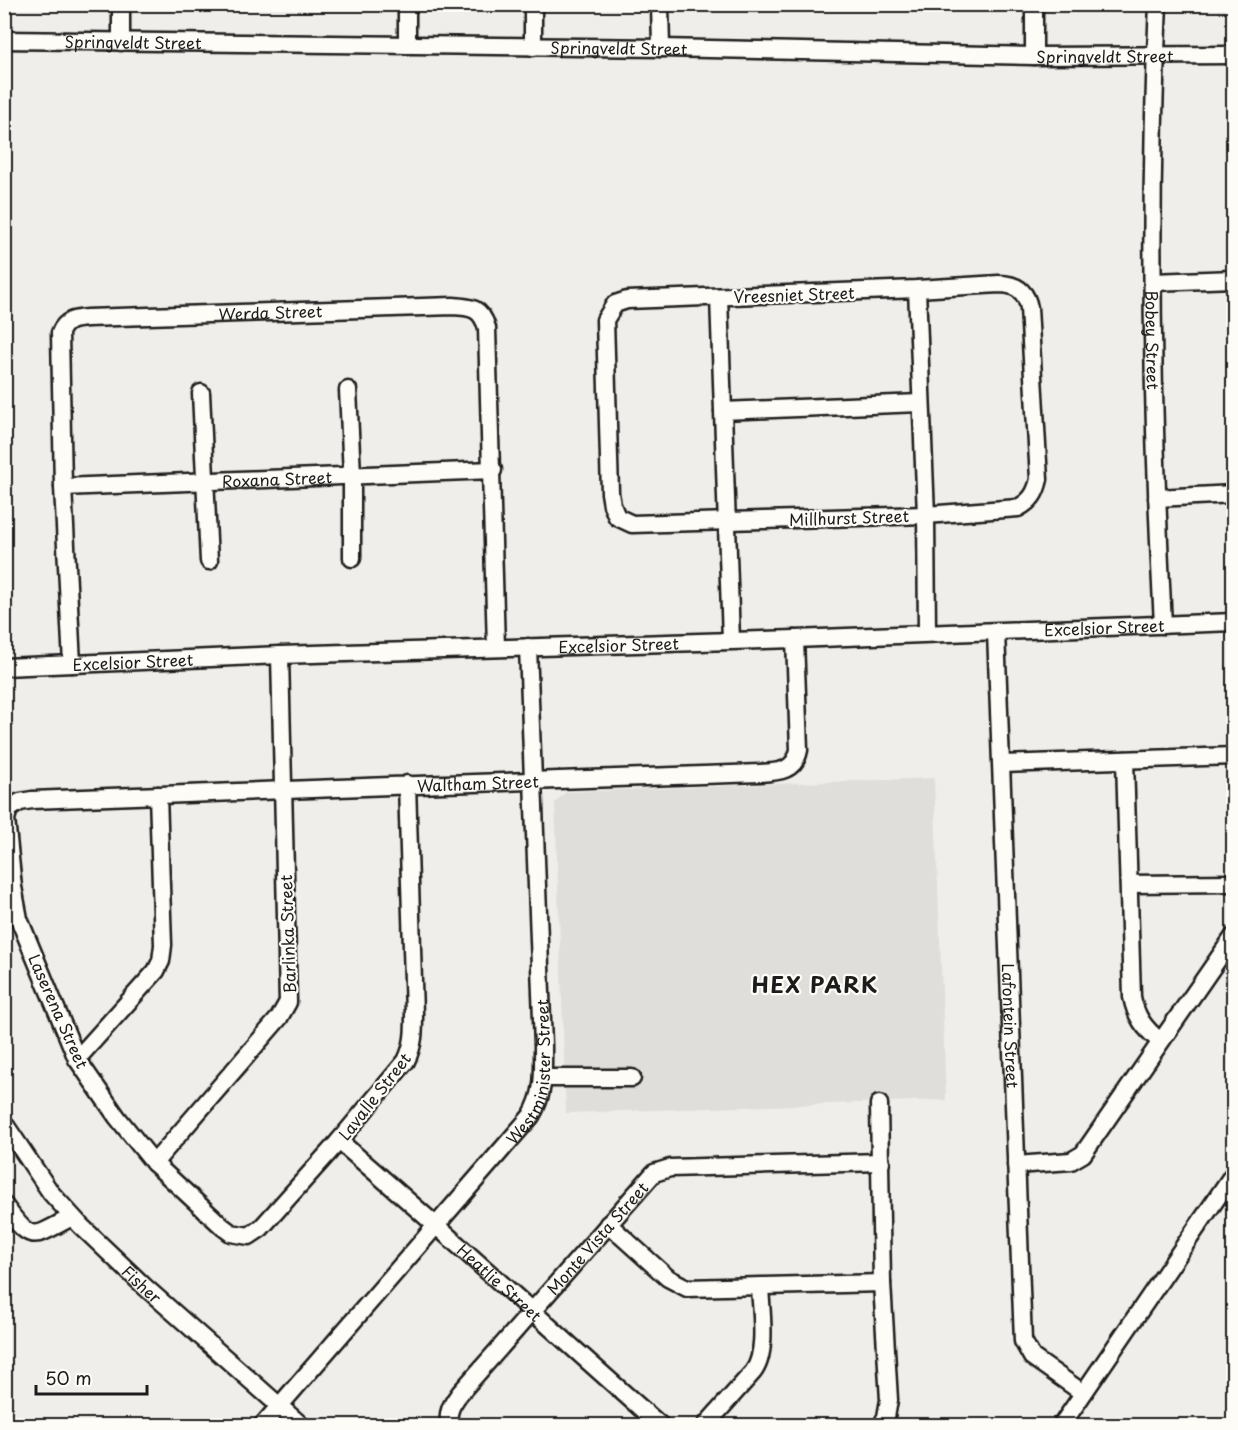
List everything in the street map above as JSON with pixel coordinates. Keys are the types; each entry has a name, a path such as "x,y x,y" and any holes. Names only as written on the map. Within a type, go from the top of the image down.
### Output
{"street":[{"path":"121,4 121,42"},
{"path":"407,4 407,45"},
{"path":"533,47 534,4"},
{"path":"660,4 661,48"},
{"path":"1034,4 1034,56"},
{"name":"Bobey Street","path":"1158,4 1154,282 1157,498 1163,625"},
{"name":"Springveldt Street","path":"4,40 661,48 1034,56 1233,55"},
{"path":"1154,282 1233,279"},
{"name":"Vreesniet Street","path":"642,524 632,524 621,520 617,517 612,505 605,327 607,314 615,304 621,302 999,284 1017,287 1027,300 1039,479"},
{"path":"918,289 920,403 926,515 927,633"},
{"path":"719,297 731,640"},
{"name":"Werda Street","path":"63,487 60,333 66,322 72,319 87,318 453,306 478,311 487,328 493,470"},
{"path":"348,390 352,475 352,558"},
{"path":"201,393 209,561"},
{"path":"723,411 920,403"},
{"path":"493,470 496,648"},
{"name":"Roxana Street","path":"63,487 493,470"},
{"name":"Millhurst Street","path":"642,524 926,515 1018,508 1034,495 1039,479"},
{"path":"63,487 72,664"},
{"path":"1157,498 1233,494"},
{"name":"Excelsior Street","path":"4,667 280,655 795,639 1233,622"},
{"name":"Lafontein Street","path":"996,632 1023,1341 1032,1357 1083,1393"},
{"name":"Waltham Street","path":"32,800 407,784 760,773 786,770 795,763 799,750 795,639"},
{"name":"Westminister Street","path":"262,1425 531,1116 540,1098 543,1078 528,647"},
{"name":"Barlinka Street","path":"154,1163 286,1009 289,991 280,655"},
{"path":"1002,764 1233,756"},
{"path":"1125,760 1132,997 1134,1009 1142,1025 1160,1041"},
{"name":"Lavalle Street","path":"223,1227 231,1233 240,1235 255,1233 339,1141 406,1061 413,1044 407,784"},
{"path":"77,1059 156,971 161,961 163,945 158,795"},
{"name":"Laserena Street","path":"32,800 13,804 7,815 14,896 24,933 77,1059 117,1117 154,1163 223,1227"},
{"path":"1129,884 1233,883"},
{"path":"1016,1165 1064,1162 1079,1158 1233,936"},
{"path":"543,1078 632,1078"},
{"path":"879,1104 882,1283 889,1400 886,1417 880,1425"},
{"name":"Fisher","path":"4,1123 33,1168 72,1217 145,1287 302,1425"},
{"name":"Heatlie Street","path":"339,1141 436,1224 661,1425"},
{"name":"Monte Vista Street","path":"450,1425 448,1416 450,1409 460,1393 654,1173 665,1168 881,1162"},
{"path":"1061,1425 1233,1173"},
{"path":"4,1205 21,1228 30,1234 42,1233 72,1217"},
{"path":"608,1224 668,1278 680,1286 693,1289 882,1283"},
{"path":"705,1425 760,1362 760,1287"}],"shaded area":[{"path":"934,778 946,1100 566,1113 555,803 566,792"}],"district":[{"name":"HEX PARK","path":"815,983"}]}
